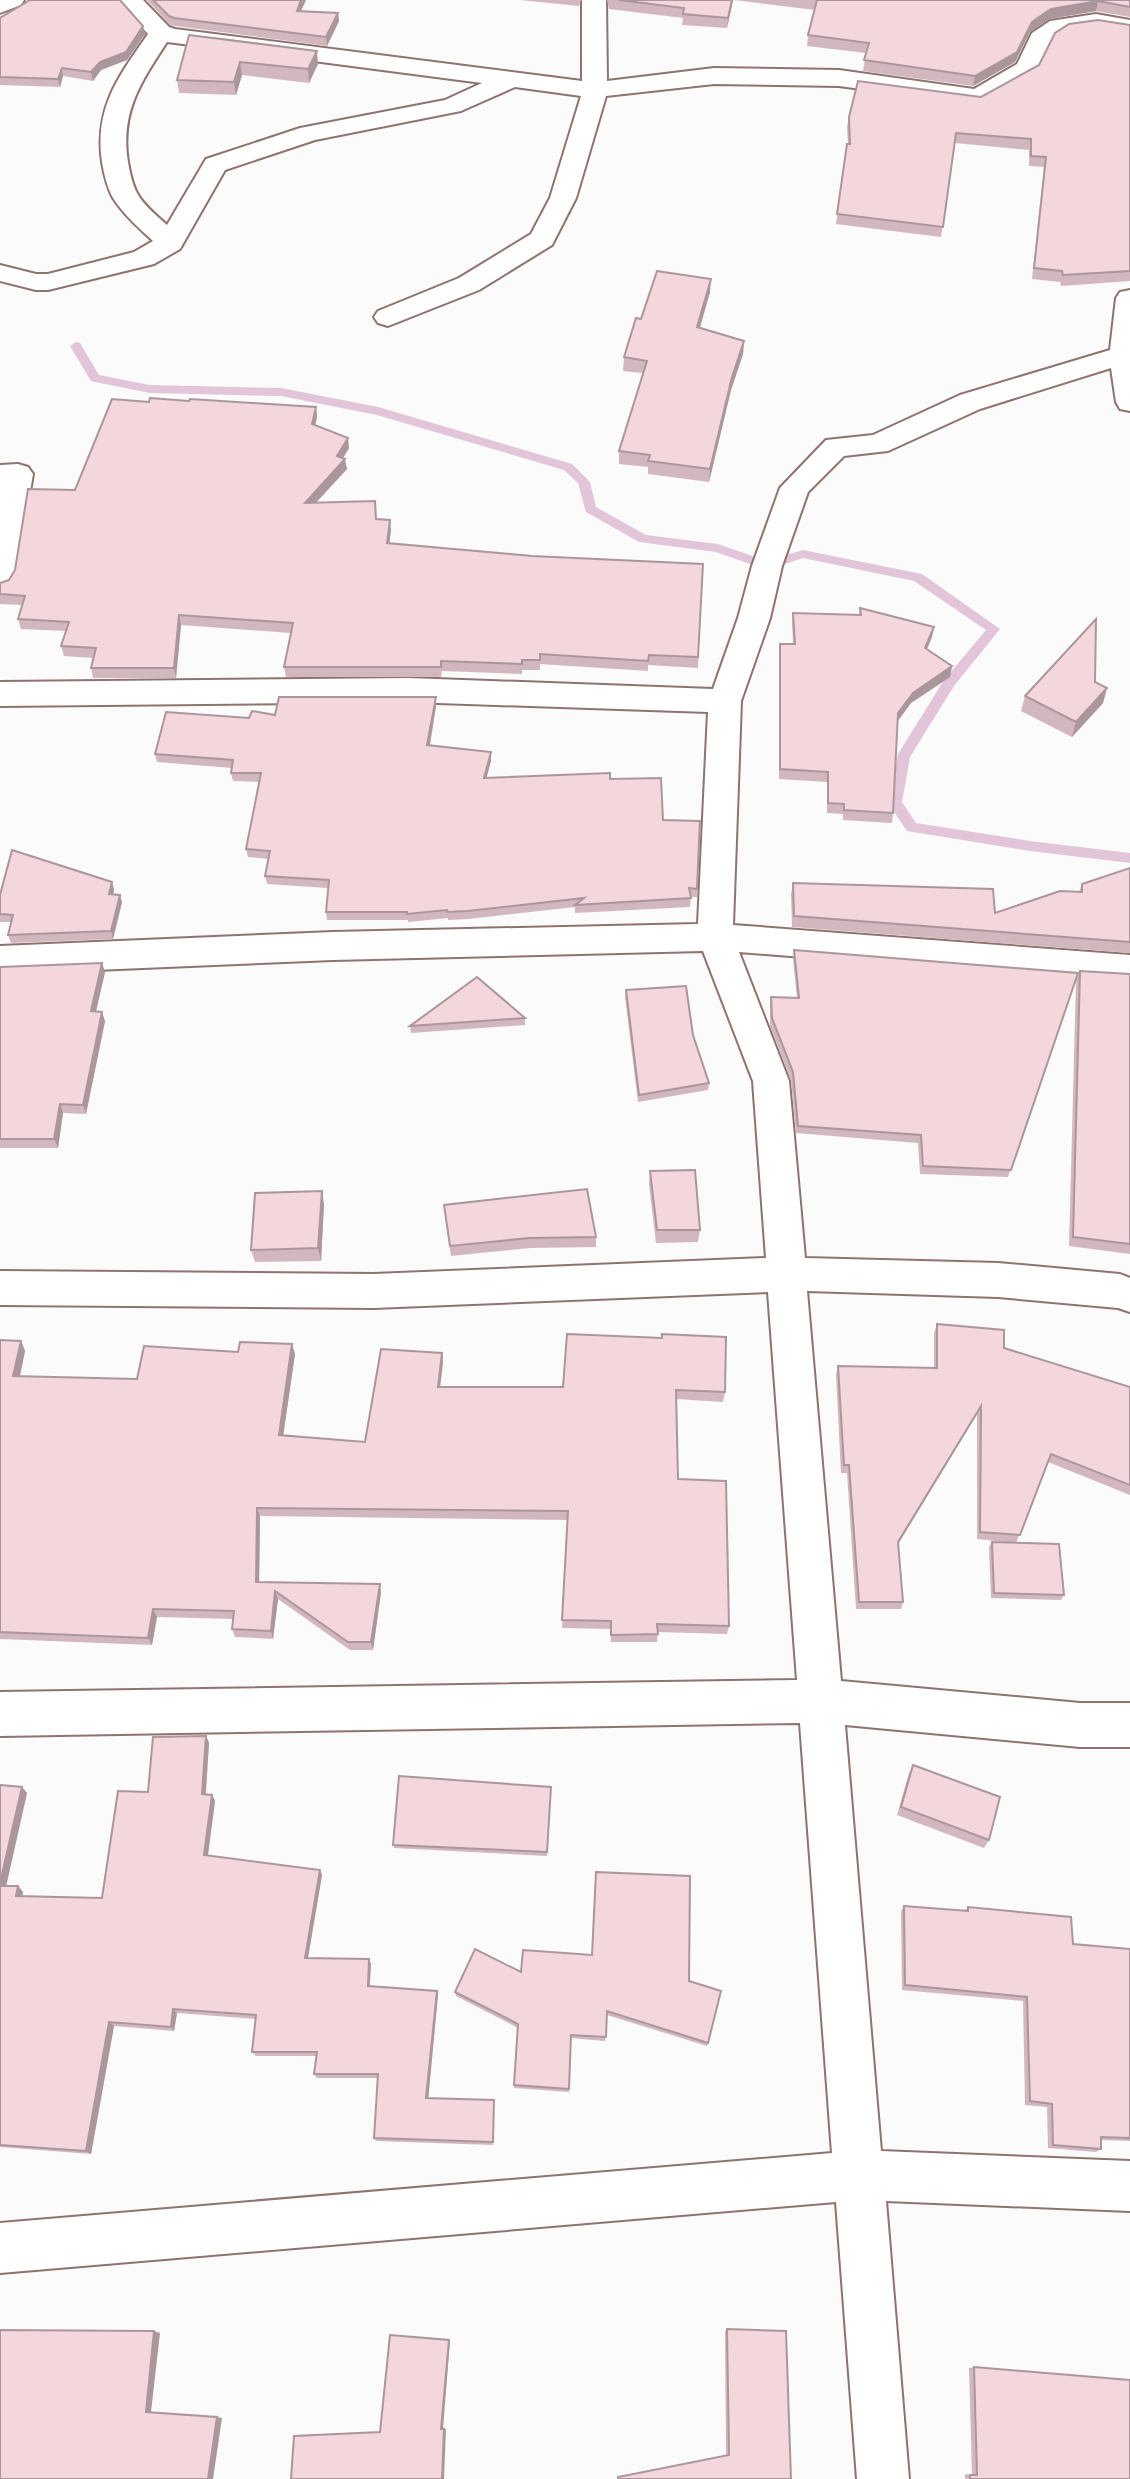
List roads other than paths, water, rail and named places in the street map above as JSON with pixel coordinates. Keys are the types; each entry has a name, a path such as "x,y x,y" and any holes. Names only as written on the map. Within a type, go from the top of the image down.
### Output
{"street":[{"path":"0,6 12,0"},
{"path":"131,0 161,33 595,90 714,76 839,78 978,97 1027,68 1041,38 1059,26 1096,21 1130,27"},
{"path":"388,317 469,284 542,239 563,198 595,90 594,0"},
{"path":"161,33 144,59 114,118 114,147 117,173 125,195 170,243"},
{"path":"0,273 36,282 48,282 144,258 170,243 215,165 309,133 452,106 512,79"},
{"path":"1130,298 1127,355 1130,402"},
{"path":"883,2479 771,1081 715,937 725,701 754,618 767,566 795,488 836,447 878,444 970,402 1036,380 1127,355"},
{"path":"0,475 18,474 0,580"},
{"path":"0,694 409,690 725,701"},
{"path":"0,960 333,946 715,937 1130,968"},
{"path":"0,1288 374,1291 786,1274 998,1280 1120,1291 1130,1295"},
{"path":"0,1714 821,1701 1080,1725 1130,1725"},
{"path":"0,2248 859,2175 1130,2186"}],"waterway":[{"path":"76,346 95,378 150,389 281,392 378,411 568,467 584,482 590,509 643,539 718,548 767,566 803,554 918,577 994,629 949,683 903,757 895,803 912,827 1030,846 1130,858"}]}
